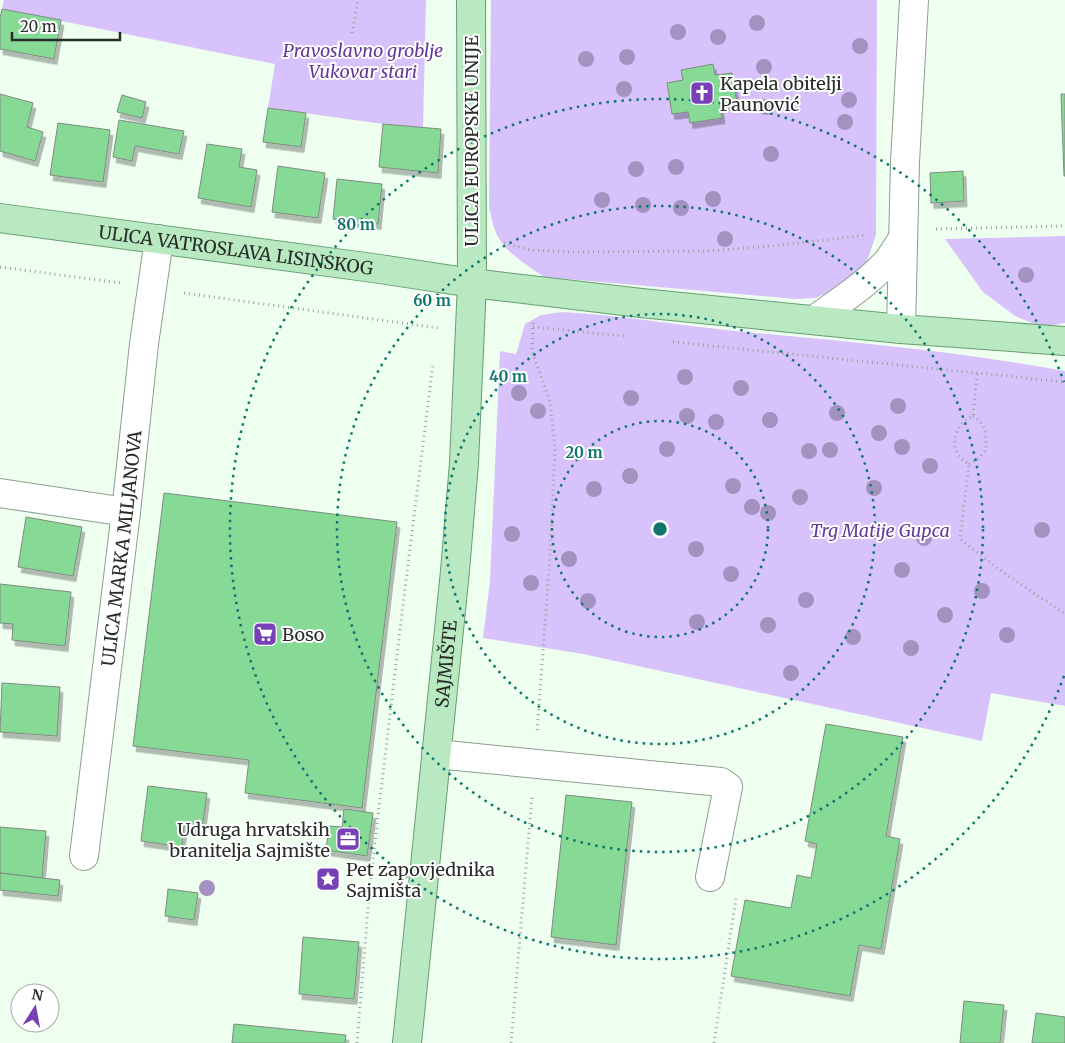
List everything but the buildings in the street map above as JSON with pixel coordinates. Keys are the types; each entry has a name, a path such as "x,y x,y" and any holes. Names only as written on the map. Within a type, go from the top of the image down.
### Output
{"main road":[{"name":"ULICA EUROPSKE UNIJE","path":"471,0 472,283"},
{"name":"ULICA VATROSLAVA LISINSKOG","path":"0,218 472,283"},
{"path":"472,283 641,303 901,329 1065,342"},
{"name":"SAJMIŠTE","path":"411,1043 464,463 472,283"}],"street":[{"path":"901,329 905,162 914,0"},
{"path":"814,320 874,274 888,260 903,234"},
{"name":"ULICA MARKA MILJANOVA","path":"84,856 158,239"},
{"path":"0,493 126,512"},
{"path":"436,754 721,782 728,787 710,876"}],"path":[{"path":"352,33 358,0"},
{"path":"472,234 531,250 608,252 709,251 903,234 1065,226"},
{"path":"511,1043 549,566 555,450 550,402 532,350 535,290 531,250"},
{"path":"0,267 438,328 437,338"},
{"path":"533,327 632,337"},
{"path":"671,342 1065,382"},
{"path":"357,1043 370,884 434,357"},
{"path":"973,416 977,374"},
{"path":"969,464 977,460 986,450 982,421 973,416"},
{"path":"969,464 959,457 954,437 966,419 973,416"},
{"path":"969,464 960,539 1004,573 1065,614"},
{"path":"710,876 738,880 714,1043"}],"green space":[{"name":"Pravoslavno groblje Vukovar stari","path":"4,0 426,0 423,128 268,108 275,64 2,9"},
{"path":"491,0 877,0 876,235 866,264 846,283 816,298 795,299 544,277 509,251 504,245 493,225 489,207"},
{"path":"1065,236 1065,323 1042,327 1015,316 983,292 945,239"},
{"name":"Trg Matije Gupca","path":"562,312 900,347 1065,371 1065,706 991,693 982,741 583,654 483,638 490,581 500,351 516,354 525,324 541,315"}],"place":[{"name":"Kapela obitelji Paunović","path":"702,93"},
{"name":"Boso","path":"265,634"},
{"name":"Udruga hrvatskih branitelja Sajmište","path":"348,839"},
{"name":"Pet zapovjednika Sajmišta","path":"328,879"}]}
